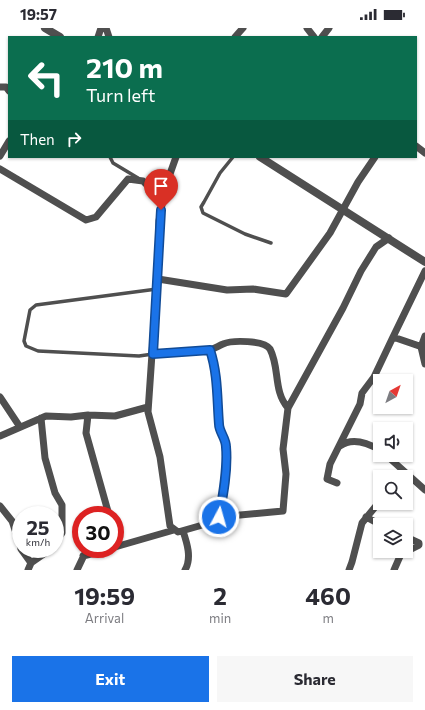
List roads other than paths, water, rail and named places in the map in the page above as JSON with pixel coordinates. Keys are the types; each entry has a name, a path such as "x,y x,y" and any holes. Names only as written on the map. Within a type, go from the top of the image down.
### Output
{"street":[{"path":"45,28 58,36"},
{"path":"236,36 243,28"},
{"path":"323,36 329,28"},
{"path":"0,156 8,143"},
{"path":"417,147 425,153"},
{"path":"174,530 170,526 160,457 149,420 148,407 153,354 156,289 158,279 159,221 162,200 176,158"},
{"path":"262,158 344,209 425,262"},
{"path":"158,279 227,290 253,290 286,294 313,259 344,209 358,182 374,158"},
{"path":"0,169 86,220 96,217 116,196 126,181 131,179 143,181 162,200"},
{"path":"219,517 283,511 286,474 283,449 288,408 343,308 361,271 376,247 389,238"},
{"path":"337,483 327,479 330,464 360,404 362,393 374,377 425,271"},
{"path":"393,336 423,347"},
{"path":"425,336 423,347 425,364"},
{"path":"153,354 210,350 223,344 236,342 256,342 269,348 275,364 282,399 288,408"},
{"path":"124,544 174,530 183,530 214,522 219,517 226,462 226,447 225,438 219,428 215,371 210,350"},
{"path":"0,397 20,427"},
{"path":"0,436 50,415 71,417 88,415 115,416 148,407"},
{"path":"88,415 86,433 106,506"},
{"path":"41,418 45,458 55,493 62,506"},
{"path":"339,447 347,441 373,446"},
{"path":"392,462 398,470"},
{"path":"413,482 425,490"},
{"path":"0,506 12,522"},
{"path":"349,570 360,530 366,517 373,509"},
{"path":"366,517 373,521"},
{"path":"183,530 188,550 189,564 186,570"},
{"path":"413,541 419,545 413,548"},
{"path":"27,558 31,563"},
{"path":"28,570 31,563 38,558"},
{"path":"77,570 82,558"},
{"path":"394,570 398,558"}],"lane":[{"path":"110,158 113,163 143,181"},
{"path":"232,158 220,173 201,207 203,213 245,234 271,244"},
{"path":"153,354 139,356 38,351 26,346 24,341 30,310 36,305 156,289"}]}
